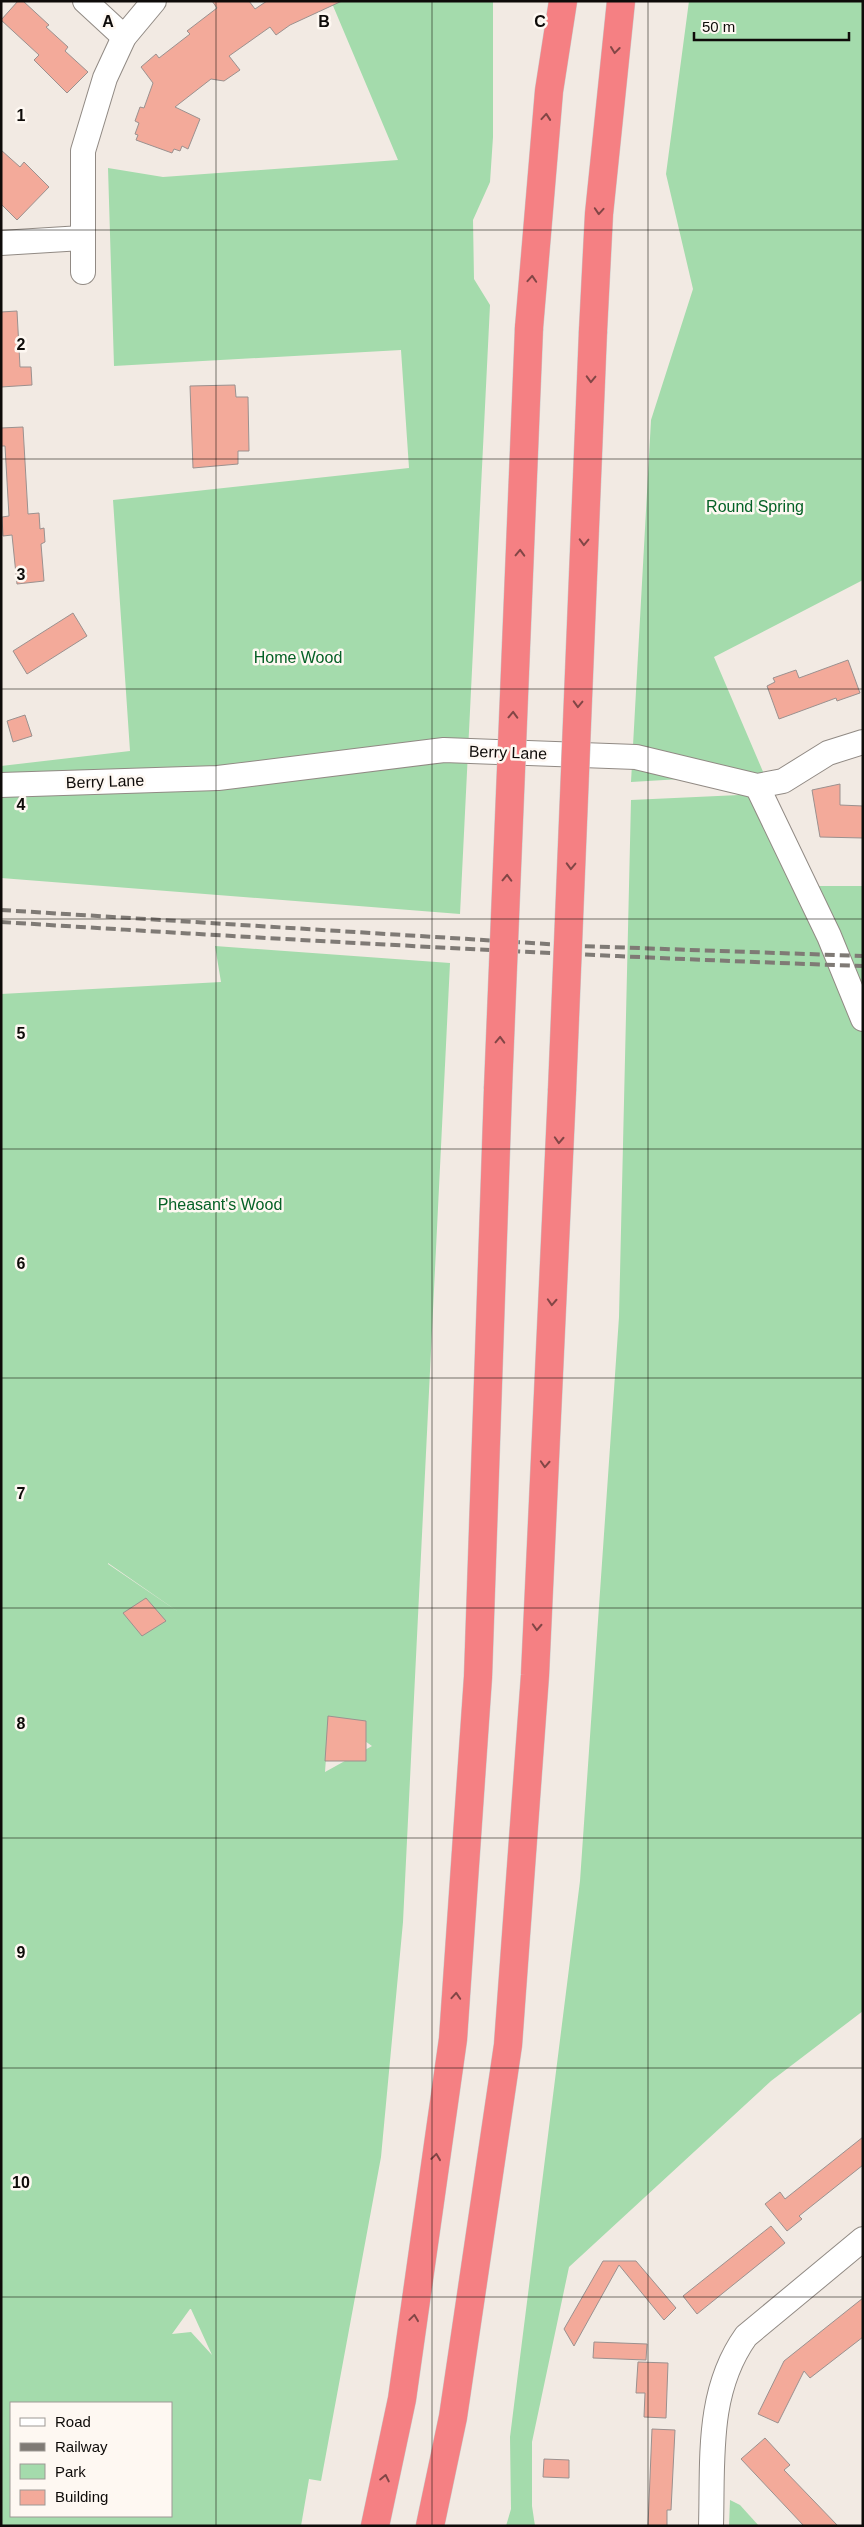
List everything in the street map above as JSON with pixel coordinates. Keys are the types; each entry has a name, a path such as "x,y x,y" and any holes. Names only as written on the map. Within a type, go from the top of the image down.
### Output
{"highway":[{"path":"375,2526 402,2399 453,2039 478,1677 498,1089 529,328 549,91 563,1"},
{"path":"430,2526 453,2417 508,2044 535,1675 599,214 621,1"}],"street":[{"path":"85,1 124,37"},
{"path":"82,272 83,151 105,78 124,37 154,1"},
{"path":"1,243 82,238"},
{"path":"863,742 828,753 783,780 757,786 829,936 863,1020"},
{"name":"Berry Lane","path":"1,785 218,778 444,750 636,757 757,786"},
{"path":"711,2526 714,2414 732,2356 746,2336 863,2239"}],"green space":[{"name":"Home Wood","path":"331,1 493,1 493,137 490,182 473,220 474,279 490,305 460,914 1,878 1,766 130,751 113,500 409,468 401,350 114,366 108,168 163,177 398,160"},
{"name":"Round Spring","path":"689,1 863,1 863,580 714,657 764,774 631,782 651,420 693,289 666,174"},
{"path":"761,794 805,886 863,886 863,2011 771,2081 569,2267 532,2442 532,2506 535,2526 506,2526 511,2509 510,2437 580,1881 619,1317 631,800"},
{"name":"Pheasant's Wood","path":"215,946 450,963 403,1922 381,2157 321,2481 309,2479 301,2526 1,2526 1,994 221,982","holes":["108,1563 180,1613 108,1564","329,1716 372,1746 325,1772","191,2309 212,2355 191,2332 172,2334"]},
{"path":"730,2500 740,2505 759,2526 729,2526"}],"building":[{"path":"18,1 23,1 49,25 46,27 68,47 65,51 88,72 67,93 34,60 39,55 1,20"},
{"path":"212,1 249,1 255,9 267,1 342,1 290,25 276,35 270,27 229,56 240,70 224,81 211,79 175,107 200,119 188,149 182,146 180,151 174,149 172,153 136,140 138,135 135,134 139,123 135,121 140,107 144,108 153,83 141,67 156,54 159,58 190,34 187,31 217,8"},
{"path":"1,150 20,167 24,162 49,187 17,220 1,204"},
{"path":"17,311 20,367 31,367 32,385 1,387 1,312"},
{"path":"235,385 236,397 248,397 249,451 238,451 238,464 193,468 190,386"},
{"path":"23,427 28,514 39,513 40,529 44,528 45,542 41,544 44,581 17,584 12,535 3,536 2,517 9,516 5,446 1,446 1,428"},
{"path":"73,613 87,636 27,674 13,651"},
{"path":"848,660 860,693 837,701 836,698 779,719 767,686 775,682 773,678 796,670 799,678"},
{"path":"25,715 32,736 13,742 7,721"},
{"path":"840,784 840,805 863,806 863,838 820,837 812,790"},
{"path":"146,1598 166,1621 142,1636 123,1613"},
{"path":"328,1716 366,1721 366,1761 325,1761"},
{"path":"863,2137 863,2165 799,2216 802,2219 787,2231 765,2204 780,2192 785,2199"},
{"path":"771,2226 785,2243 697,2314 683,2296"},
{"path":"603,2261 636,2261 676,2308 664,2320 619,2265 574,2346 564,2329"},
{"path":"863,2298 863,2337 810,2378 804,2371 778,2423 758,2414 784,2361"},
{"path":"594,2342 647,2344 646,2360 593,2358"},
{"path":"638,2362 668,2363 666,2418 644,2417 645,2393 636,2393"},
{"path":"652,2429 675,2430 671,2510 667,2510 667,2526 648,2526"},
{"path":"765,2438 790,2465 784,2470 838,2526 804,2526 741,2459"},
{"path":"544,2459 569,2460 569,2478 543,2477"}],"railway":[{"path":"1,910 580,946 863,956"},
{"path":"1,922 432,947 863,966"}]}
